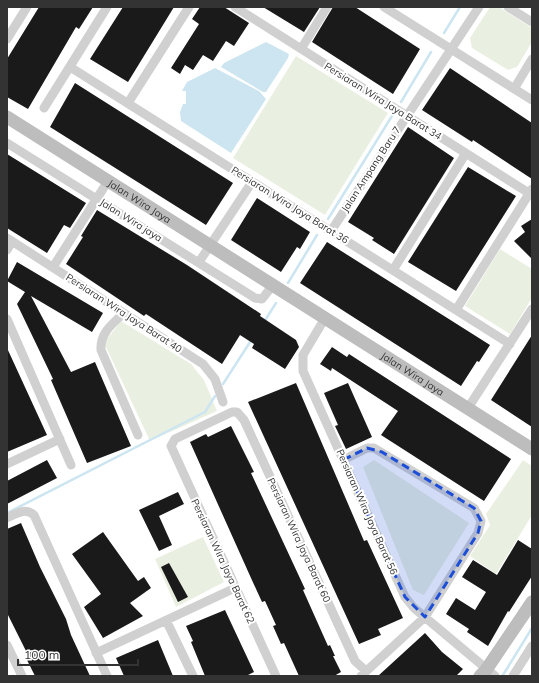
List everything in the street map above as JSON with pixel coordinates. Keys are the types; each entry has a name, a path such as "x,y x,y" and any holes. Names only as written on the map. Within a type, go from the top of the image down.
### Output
{"street":[{"path":"7,39 26,7"},
{"path":"44,108 107,7"},
{"path":"128,103 189,7"},
{"name":"Persiaran Wira Jaya Barat 34","path":"235,7 466,153 531,192"},
{"path":"302,49 327,7"},
{"name":"Jalan Ampang Baru 7","path":"331,231 406,115 479,7"},
{"path":"508,7 532,22"},
{"path":"387,8 532,100"},
{"path":"514,89 532,59"},
{"name":"Persiaran Wira Jaya Barat 36","path":"70,67 510,344"},
{"name":"Jalan Wira Jaya","path":"7,117 532,449"},
{"name":"Jalan Wira jaya","path":"7,143 255,298 262,299 265,297 273,285"},
{"path":"393,270 466,153"},
{"path":"53,267 108,181"},
{"path":"199,262 252,182"},
{"path":"456,310 531,192"},
{"path":"7,250 10,240"},
{"name":"Persiaran Wira Jaya Barat 40","path":"10,240 203,364 215,379 223,402"},
{"path":"468,408 532,309"},
{"path":"124,313 104,334 100,342 101,350 138,435"},
{"name":"Persiaran Wira Jaya Barat 56","path":"324,318 306,347 302,363 303,371 405,597 487,674"},
{"path":"7,319 71,465"},
{"name":"Persiaran Wira Jaya Barat 60","path":"171,446 175,439 232,412 237,412 244,420 355,661 363,674"},
{"path":"7,464 60,439"},
{"name":"Persiaran Wira Jaya Barat 62","path":"171,446 234,588 276,676"},
{"path":"343,460 368,448 374,448 474,508 481,521 478,533 425,617 363,674"},
{"path":"7,518 27,511 34,515 106,676"},
{"path":"96,653 234,588"},
{"path":"487,674 532,602"},
{"path":"166,620 193,676"},
{"path":"7,645 22,676"},
{"path":"513,676 532,646"}],"highlighted area":[{"path":"367,448 382,452 474,508 481,521 478,533 425,617 405,597 343,460"}],"green space":[{"path":"490,7 499,7 532,28 532,42 517,67 508,70 472,48 470,38"},
{"path":"296,56 388,113 325,215 233,158"},
{"path":"500,249 532,269 532,298 510,334 465,306"},
{"path":"121,321 191,364 204,380 217,411 150,441 104,343"},
{"path":"374,460 469,523 424,595 413,590 363,467"},
{"path":"523,460 532,466 532,515 496,574 470,556 490,525 486,514"},
{"path":"203,537 224,582 176,607 155,559"}],"water":[{"path":"266,42 289,54 288,58 266,92 263,92 221,67 224,63"},
{"path":"215,68 259,91 266,99 231,153 181,121 180,112 183,104 186,104 186,91 182,91 187,82"}],"building":[{"path":"39,7 93,7 79,29 76,27 28,109 7,97 7,59"},
{"path":"123,7 174,7 128,82 90,59"},
{"path":"200,7 224,7 249,23 234,46 226,41 213,61 203,55 193,70 185,65 180,74 171,68 199,24 192,19"},
{"path":"263,7 320,7 304,32"},
{"path":"333,7 355,7 420,49 393,94 312,42"},
{"path":"450,68 532,123 532,179 473,140 472,142 422,110"},
{"path":"75,83 233,183 206,225 50,127"},
{"path":"408,127 454,158 394,254 372,240 374,238 348,222"},
{"path":"7,154 86,203 70,228 64,225 47,253 7,228"},
{"path":"468,167 516,196 456,291 408,262"},
{"path":"257,198 310,232 300,249 297,247 281,272 231,240"},
{"path":"97,210 187,265 261,314 260,316 296,340 299,347 285,369 252,348 254,344 240,335 222,364 146,314 144,316 66,264 83,237 81,236"},
{"path":"532,219 532,259 514,241 525,232 521,226"},
{"path":"327,242 490,345 479,362 477,361 461,386 300,283"},
{"path":"17,262 103,313 92,332 31,296 71,372 95,362 131,446 87,463 51,380 53,379 17,304 25,292 7,281"},
{"path":"532,335 532,427 491,400"},
{"path":"332,347 347,357 349,354 511,459 484,501 381,435 398,411 332,368 331,371 320,364"},
{"path":"7,348 47,435 7,452"},
{"path":"296,383 364,541 367,540 403,618 378,629 381,635 359,644 248,402"},
{"path":"348,383 372,437 346,449 335,426 338,425 324,393"},
{"path":"231,426 254,472 251,473 305,589 303,590 328,646 330,645 335,656 333,656 341,672 334,676 299,676 284,643 281,644 273,626 276,625 265,601 262,602 190,442 206,434 208,437"},
{"path":"47,460 57,478 7,504 7,481"},
{"path":"178,492 184,504 159,516 172,545 159,551 139,510"},
{"path":"21,523 40,567 66,619 71,635 90,676 35,676 27,660 30,659 7,613 7,529"},
{"path":"103,532 138,581 144,577 151,588 130,603 143,616 103,638 84,607 101,594 72,554"},
{"path":"518,540 532,549 532,576 509,612 508,611 488,646 467,632 469,629 446,614 456,598 475,610 486,592 462,577 473,560 497,575"},
{"path":"169,563 188,597 178,602 161,567"},
{"path":"225,610 254,672 246,676 205,676 191,642 193,641 186,626"},
{"path":"425,633 442,652 463,669 456,676 378,676"},
{"path":"158,640 173,676 124,676 116,658"}],"waterway":[{"path":"444,33 460,7"},
{"path":"401,102 431,52"},
{"path":"328,219 392,116"},
{"path":"288,283 317,235"},
{"path":"264,322 276,303"},
{"path":"223,384 252,339"},
{"path":"7,513 205,412 215,396"},
{"path":"503,675 532,628"}]}
